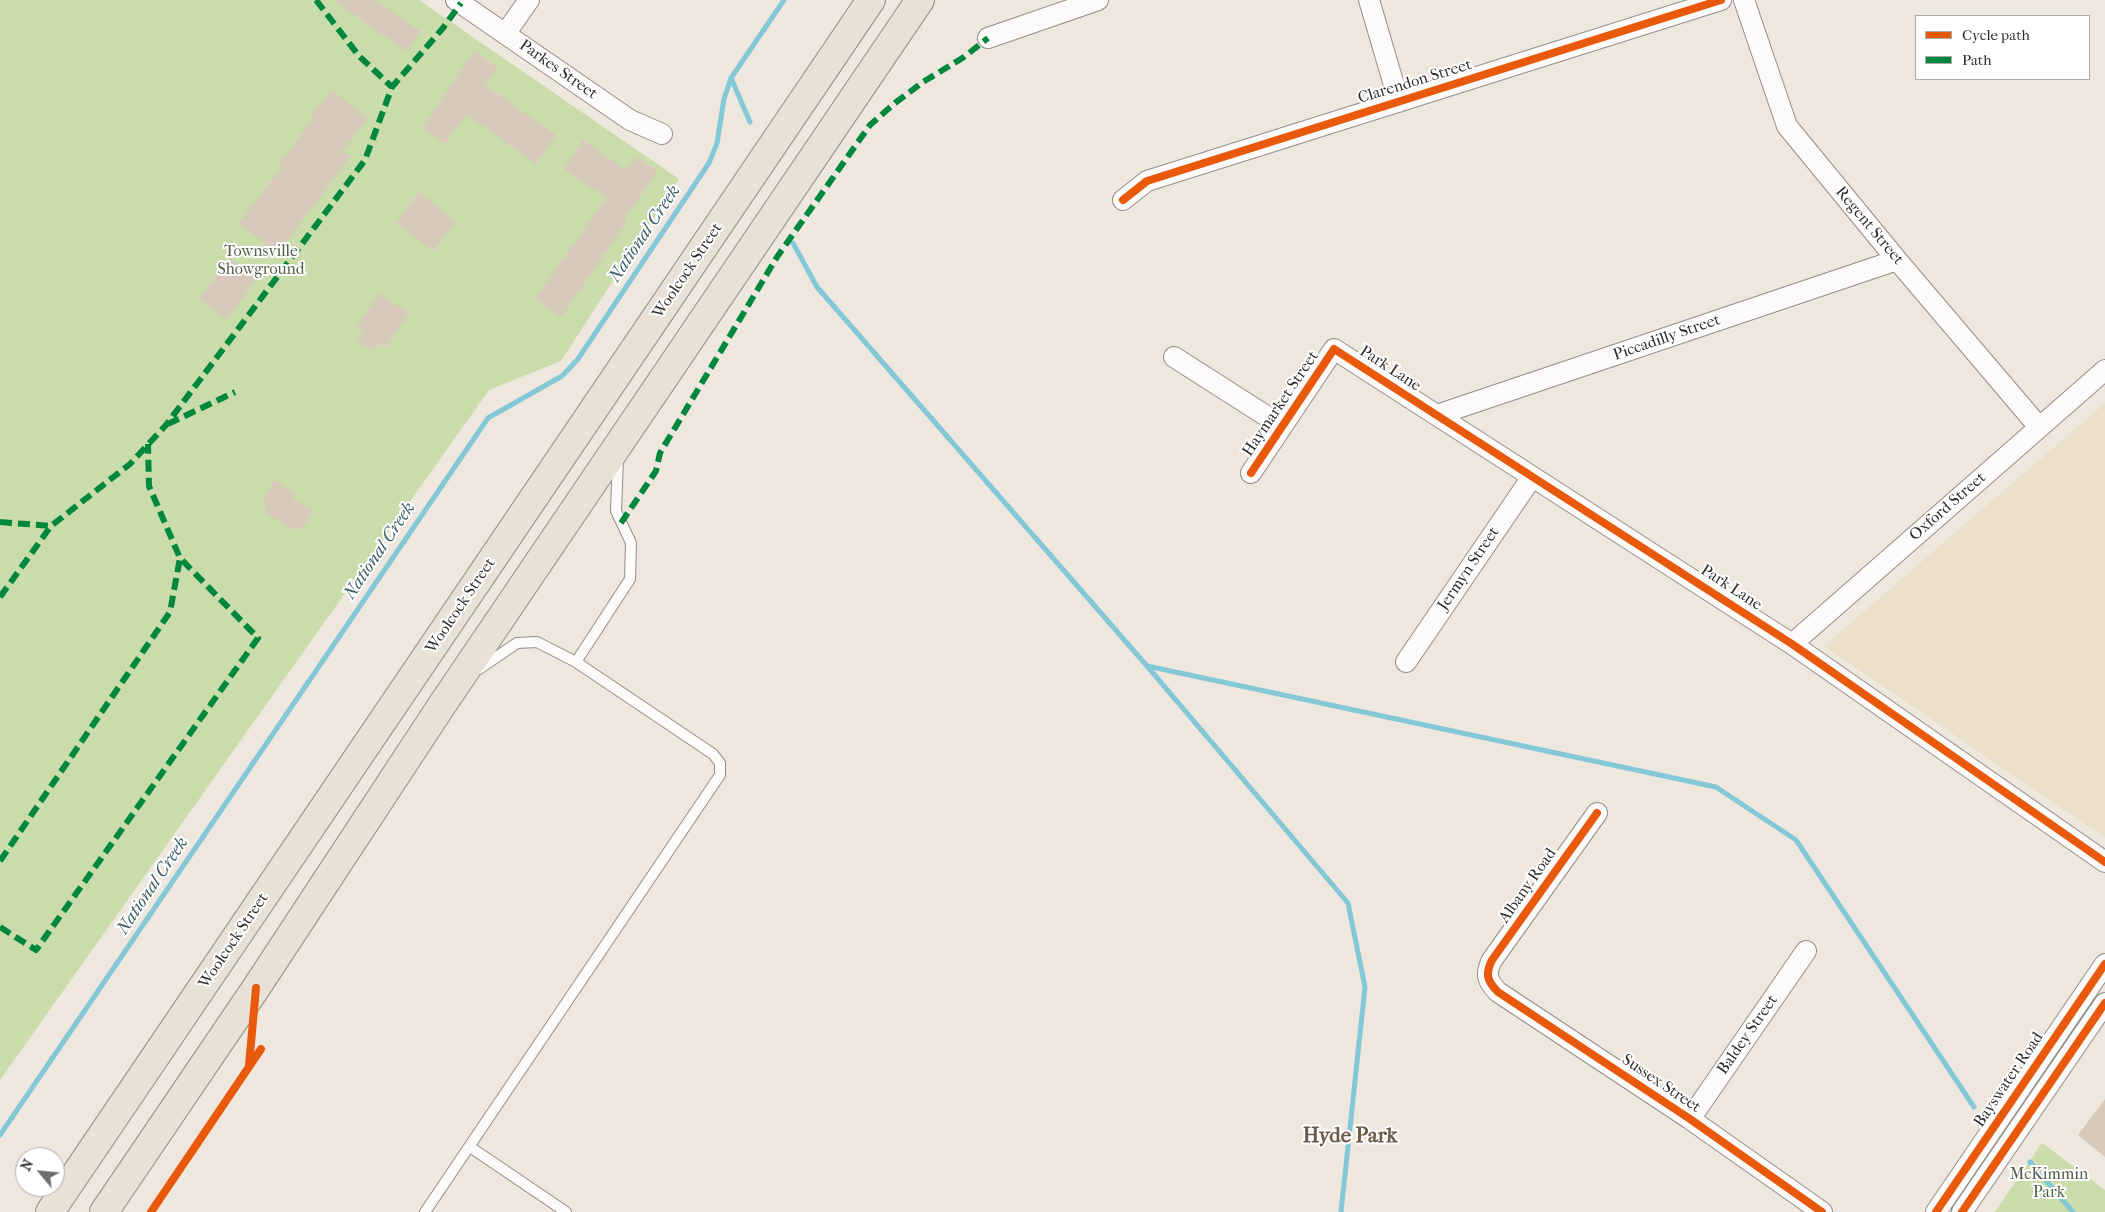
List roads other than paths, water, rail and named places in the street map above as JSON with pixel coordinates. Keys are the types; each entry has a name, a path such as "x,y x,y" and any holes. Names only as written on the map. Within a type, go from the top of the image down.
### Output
{"main road":[{"name":"Woolcock Street","path":"50,1212 871,0"},
{"path":"104,1212 256,988 442,705 920,0"},
{"path":"124,1212 204,1094 256,988"}],"street":[{"name":"Parkes Street","path":"456,0 630,120 662,134"},
{"path":"505,34 528,0"},
{"path":"988,38 1098,0"},
{"path":"1368,0 1399,102"},
{"name":"Clarendon Street","path":"1122,200 1147,181 1721,0"},
{"name":"Regent Street","path":"1744,0 1787,126 1897,260 2039,427"},
{"name":"Piccadilly Street","path":"1437,415 1897,260"},
{"name":"Park Lane","path":"1334,349 1792,644 2105,862"},
{"name":"Haymarket Street","path":"1251,474 1334,349"},
{"path":"1174,357 1282,426"},
{"name":"Oxford Street","path":"1792,644 2105,370"},
{"name":"Jermyn Street","path":"1406,662 1532,477"},
{"name":"Albany Road","path":"1487,977 1488,968 1492,960 1596,813"},
{"name":"Baldey Street","path":"1690,1119 1806,951"},
{"name":"Bayswater Road","path":"1936,1212 2105,964"},
{"name":"Sussex Street","path":"1487,977 1498,992 1690,1119 1822,1212"},
{"path":"1962,1212 2105,1003"}],"lane":[{"path":"576,662 630,579 631,543 616,511 620,442"},
{"path":"425,1212 720,775 720,763 713,754 576,662 537,642 517,642 482,666 442,705"},
{"path":"470,1147 566,1212"}],"waterway":[{"name":"National Creek","path":"0,1135 488,418 562,376 578,359 709,163 717,143 724,99 731,78 784,0"},
{"path":"731,78 750,122"},
{"path":"793,243 817,287 1147,666 1348,903 1365,987 1341,1212"},
{"path":"1147,666 1716,787 1796,840 1974,1107"},
{"path":"2030,1162 2073,1212"}],"district":[{"name":"Hyde Park","path":"1350,1137"}],"park label":[{"name":"Townsville Showground","path":"261,261"},
{"name":"McKimmin Park","path":"2049,1184"}]}
